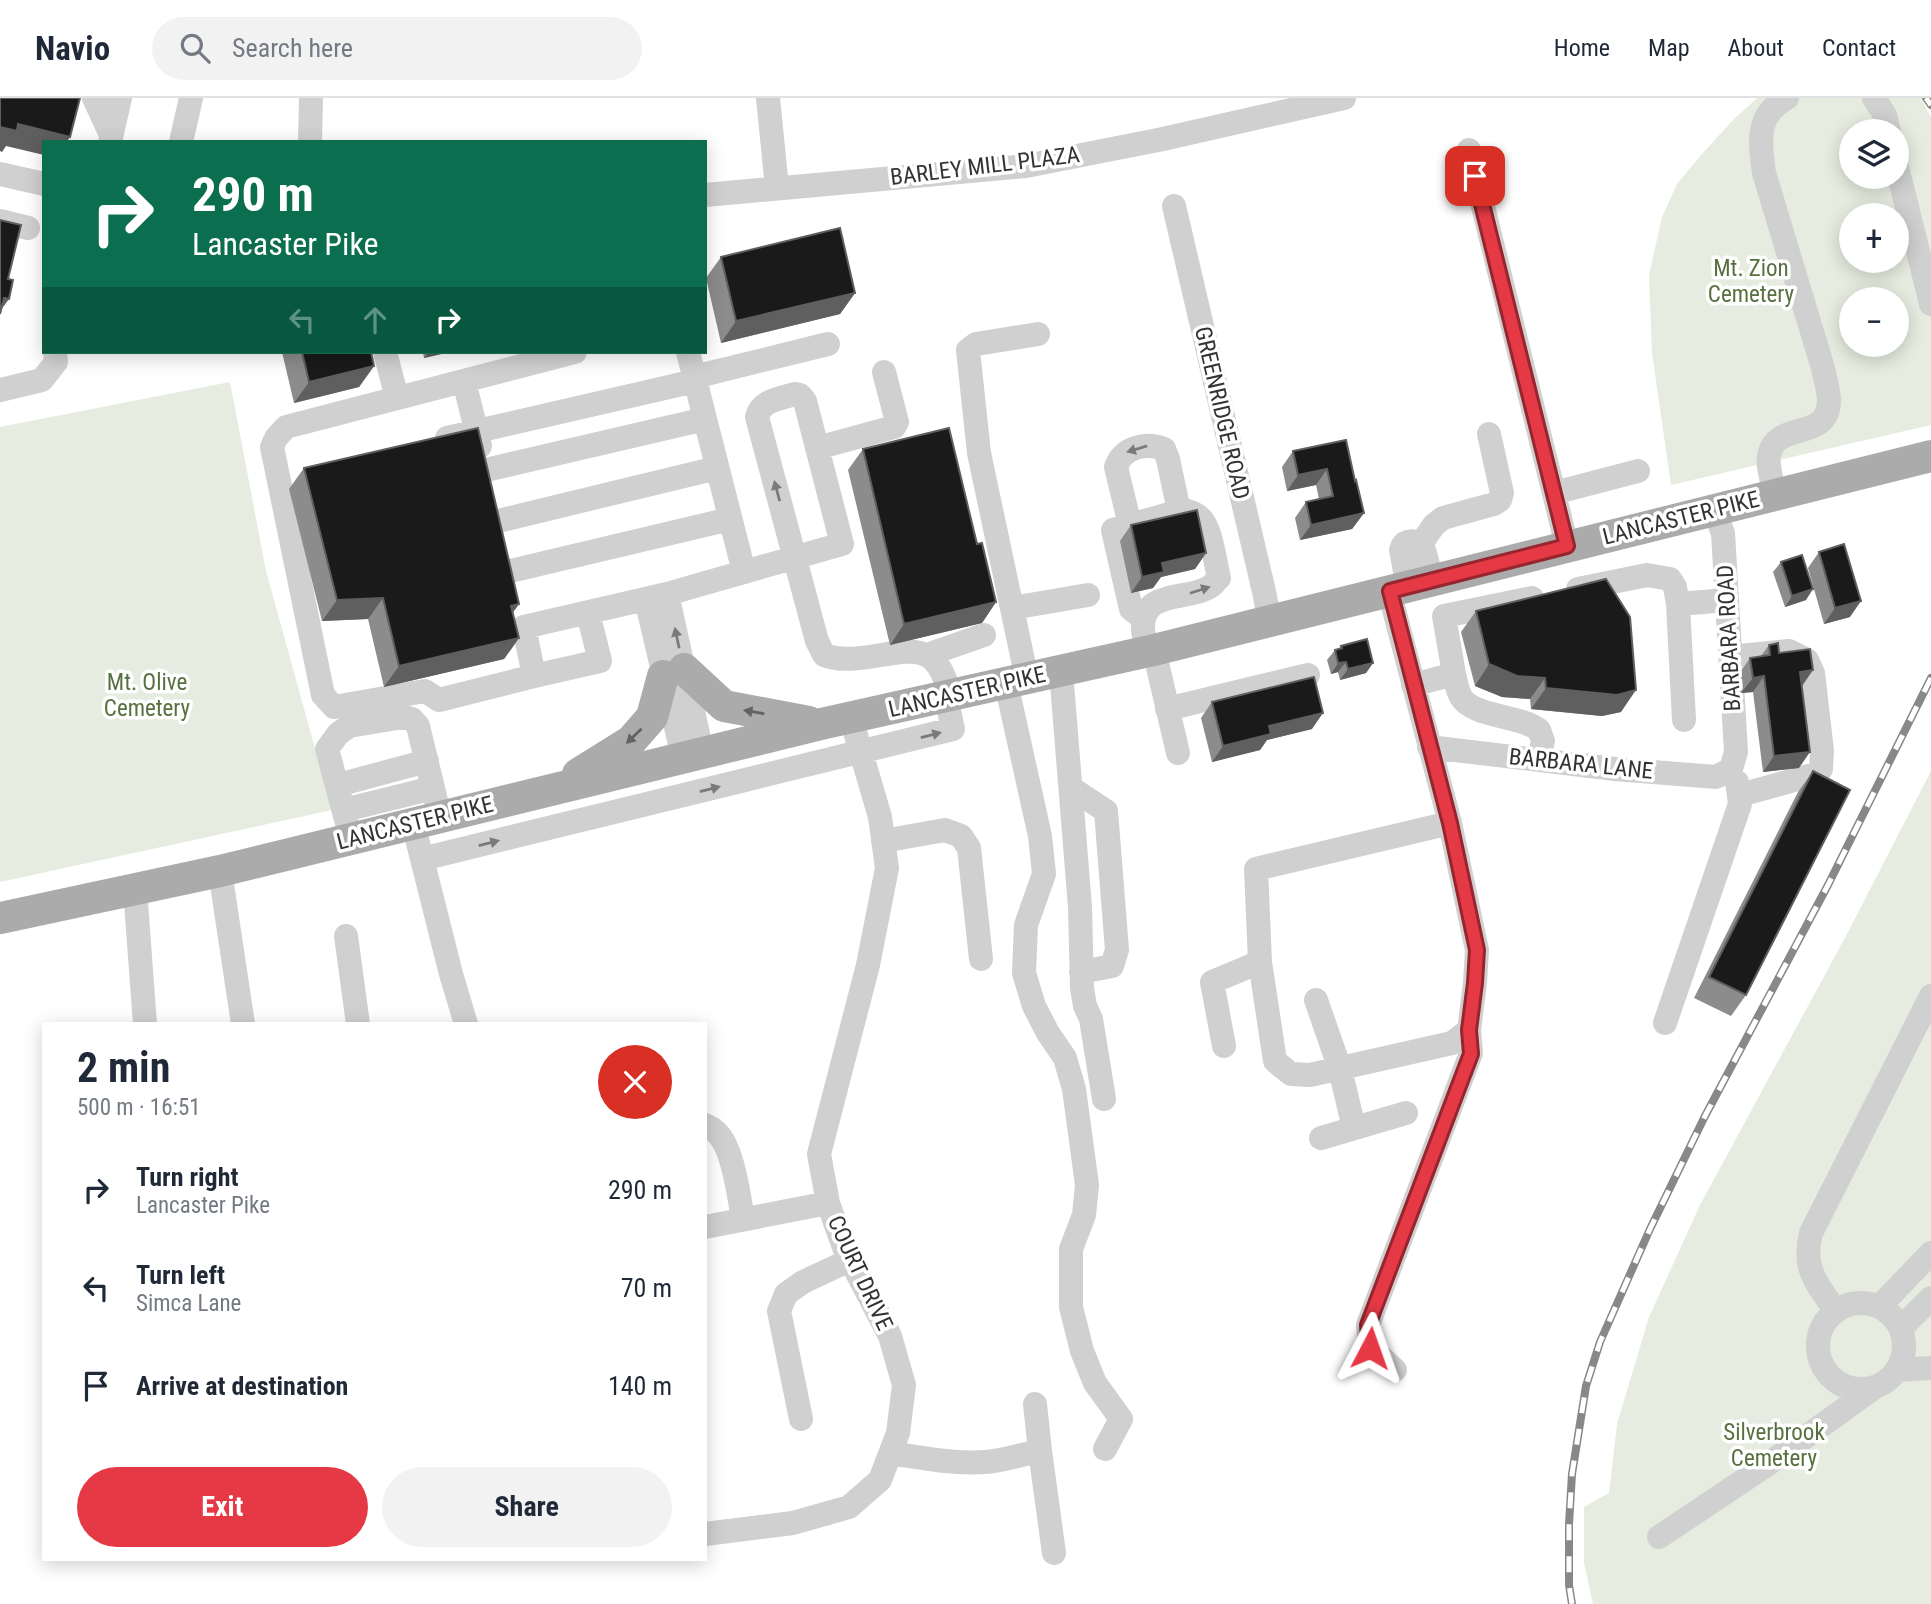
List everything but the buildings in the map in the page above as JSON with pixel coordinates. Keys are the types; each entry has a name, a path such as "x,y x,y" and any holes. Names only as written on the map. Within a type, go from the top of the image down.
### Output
{"main road":[{"name":"LANCASTER PIKE","path":"0,918 220,871 348,824 556,788 836,721 1151,651 1931,456"},
{"path":"556,788 631,741 652,717 673,673 724,706 836,721"}],"street":[{"path":"94,98 111,138"},
{"path":"111,138 120,98"},
{"path":"181,140 191,98"},
{"path":"310,140 311,98"},
{"path":"768,98 777,188"},
{"name":"BARLEY MILL PLAZA","path":"707,195 1026,166 1163,139 1344,98"},
{"path":"1775,494 1769,456 1775,441 1785,434 1819,425 1827,413 1829,400 1823,368 1764,173 1760,144 1762,124 1770,109 1787,98"},
{"path":"1874,98 1886,119"},
{"path":"1469,150 1567,546"},
{"path":"0,174 42,184"},
{"path":"1902,189 1931,304"},
{"name":"GREENRIDGE ROAD","path":"1174,206 1269,621"},
{"path":"0,221 28,228"},
{"path":"1038,334 976,344 968,350 979,453 1012,608 1017,681 1044,874 1026,925 1024,973 1034,1006 1065,1059 1071,1079 1087,1185 1084,1215 1071,1249 1071,1307 1082,1351 1095,1383 1121,1419 1105,1449"},
{"path":"423,443 695,379 828,344"},
{"path":"0,390 42,380 56,362 55,354"},
{"path":"386,354 397,398"},
{"path":"567,354 286,427 272,447 323,695 334,707 425,691 439,699 600,661 588,613"},
{"path":"689,354 744,572"},
{"path":"817,448 894,427 897,422 884,372"},
{"path":"464,381 534,676"},
{"path":"422,859 953,729 944,676 927,655 913,651 859,659 835,659 824,655 817,641 794,557 757,417 759,408 764,404 795,394 800,395 805,401 842,544 794,557 656,597 588,613 517,599"},
{"path":"485,470 705,419"},
{"path":"1395,1370 1370,1348 1368,1325 1471,1054 1469,1030 1477,950 1450,823 1413,685 1409,586 1401,550 1406,542 1415,541 1420,544 1434,524 1443,517 1494,504 1500,500 1502,493 1489,434"},
{"path":"1130,525 1116,467 1119,457 1129,450 1143,446 1164,449 1179,511"},
{"path":"498,521 717,468"},
{"path":"278,476 304,470"},
{"path":"1554,493 1638,471"},
{"name":"BARBARA ROAD","path":"1713,509 1723,533 1736,752 1731,769"},
{"path":"1144,620 1131,609 1113,530 1183,510 1193,512 1203,520 1219,578 1212,586 1156,601 1148,608 1143,630 1178,753"},
{"path":"517,599 730,519"},
{"path":"1539,760 1542,741 1539,730 1531,725 1485,712 1466,702 1458,691 1444,616 1647,575 1670,579 1675,587 1678,604 1684,720"},
{"path":"1012,608 1088,595"},
{"path":"656,597 693,755"},
{"path":"1678,604 1727,600"},
{"path":"927,655 984,635"},
{"path":"1730,657 1789,651 1807,660 1813,673 1822,751 1821,769 1816,774 1740,795"},
{"path":"1061,671 1080,907 1082,988 1085,1006 1091,1019 1104,1099"},
{"path":"1167,709 1308,674"},
{"path":"1413,685 1454,674"},
{"path":"348,824 327,748 338,734 349,726 403,717 412,719 418,726 426,761 429,809 422,859 465,1022"},
{"name":"COURT DRIVE","path":"707,1534 793,1523 849,1507 880,1480 898,1433 904,1385 890,1336 850,1260 828,1203 819,1154 868,965 887,868 880,817 861,753 836,721"},
{"name":"BARBARA LANE","path":"1429,747 1615,769 1716,777 1731,769"},
{"path":"338,785 426,761"},
{"path":"1665,1023 1741,804 1731,769"},
{"path":"1071,788 1107,811 1117,950 1112,965 1081,972"},
{"path":"1450,823 1256,869 1260,962 1275,1061 1291,1074 1310,1075 1452,1043 1469,1030"},
{"path":"883,841 945,830 961,836 969,848 981,959"},
{"path":"220,871 243,1022"},
{"path":"135,889 145,1022"},
{"path":"346,936 358,1022"},
{"path":"1224,1046 1212,982 1260,962"},
{"path":"1836,1311 1808,1265 1811,1233 1931,996"},
{"path":"1317,1000 1340,1069 1354,1128"},
{"path":"1321,1138 1406,1113"},
{"path":"707,1126 717,1132 733,1166 743,1219"},
{"path":"707,1227 828,1203"},
{"path":"1880,1306 1931,1253"},
{"path":"801,1419 779,1311 786,1294 803,1282 850,1260"},
{"path":"1901,1328 1931,1298"},
{"path":"1659,1537 1771,1462 1875,1387 1888,1381 1897,1370 1903,1359 1905,1346 1901,1328 1890,1313 1880,1306 1868,1303 1849,1304 1826,1321 1818,1340 1818,1351 1824,1369 1839,1384 1862,1389 1875,1387"},
{"path":"1897,1370 1931,1368"},
{"path":"1035,1404 1054,1553"},
{"path":"891,1453 988,1462 1040,1451"}],"green space":[{"name":"Mt. Zion Cemetery","path":"1757,98 1921,98 1931,118 1931,425 1671,485 1652,353 1649,275 1662,217 1677,184 1702,154"},
{"name":"Mt. Olive Cemetery","path":"230,382 266,571 332,810 0,882 0,427"},
{"name":"Silverbrook Cemetery","path":"1931,771 1931,1604 1593,1604 1584,1563 1584,1507 1609,1493 1617,1424 1649,1317 1700,1205 1847,934"}],"railway":[{"path":"1926,98 1931,105"},
{"path":"1572,1604 1569,1585 1572,1474 1586,1386 1600,1342 1650,1229 1705,1116 1828,885 1931,678"}],"route":[{"path":"1370,1348 1368,1325 1471,1054 1469,1030 1477,950 1450,823 1390,591 1567,546 1475,176"}]}
